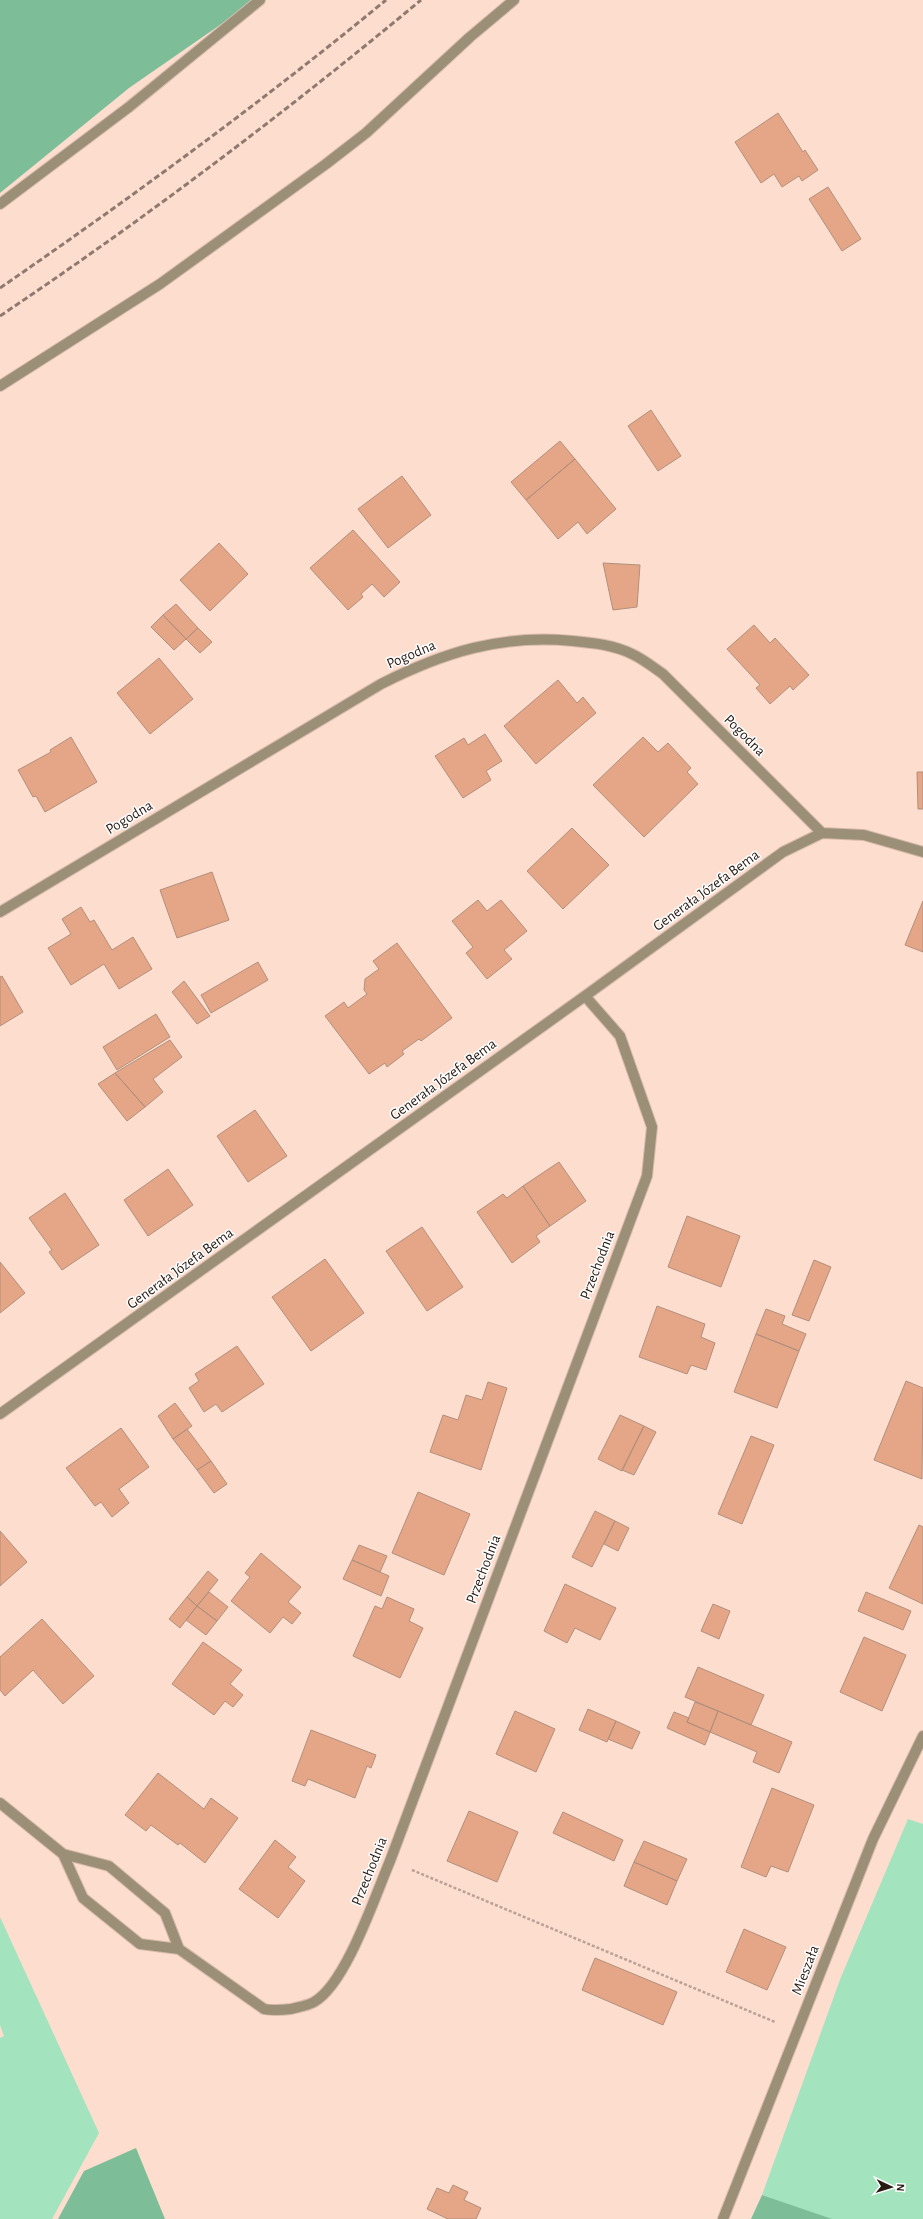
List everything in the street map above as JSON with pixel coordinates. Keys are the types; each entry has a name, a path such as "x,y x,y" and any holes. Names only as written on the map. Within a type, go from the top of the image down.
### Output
{"street":[{"path":"0,204 129,107 260,0"},
{"path":"0,386 160,284 326,164 366,133 470,37 514,0"},
{"name":"Pogodna","path":"0,912 381,684 415,666 454,652 484,644 518,640 556,639 597,643 633,654 663,674 822,832"},
{"path":"822,832 864,836 923,852"},
{"name":"Generała Józefa Bema","path":"0,1414 585,996 783,852 822,832"},
{"name":"Przechodnia","path":"0,1803 62,1854 83,1898 140,1944 180,1949 264,2009 270,2011 284,2010 315,2002 334,1983 348,1961 390,1861 646,1176 652,1127 620,1036 585,996"},
{"name":"Mieszała","path":"723,2219 873,1839 923,1736"},
{"name":"Przechodnia","path":"62,1854 109,1866 165,1913 180,1949"}],"path":[{"path":"390,1861 797,2031"}],"green space":[{"path":"0,0 256,0 129,88 0,193"},
{"path":"908,1819 923,1824 923,2219 829,2219 762,2195 841,1977"},
{"path":"0,1917 99,2133 52,2219 0,2219 0,2038 4,2036 0,2025"},
{"path":"136,2148 165,2219 58,2219 84,2171"},
{"path":"762,2195 832,2219 751,2219"}],"building":[{"path":"778,113 803,152 805,150 818,170 802,181 799,176 782,187 774,174 761,183 735,142"},
{"path":"828,187 861,239 842,251 809,199"},
{"path":"651,410 681,456 658,471 628,426"},
{"path":"560,441 575,459 526,500 511,482"},
{"path":"575,459 616,509 587,534 578,522 558,539 526,500"},
{"path":"402,476 431,515 388,548 358,509"},
{"path":"353,530 400,582 384,597 372,584 361,594 363,597 348,610 310,568"},
{"path":"219,543 248,574 210,611 180,580"},
{"path":"603,563 640,565 637,607 613,610"},
{"path":"176,604 198,628 186,639 163,615"},
{"path":"163,615 186,639 174,650 151,627"},
{"path":"754,625 770,643 775,638 809,675 793,690 790,686 770,704 756,688 760,685 727,649"},
{"path":"198,628 212,642 200,653 186,639"},
{"path":"159,658 193,699 150,734 117,693"},
{"path":"558,680 577,703 583,697 596,713 536,764 504,726"},
{"path":"485,734 502,761 486,771 491,780 463,798 435,756 464,738 468,745"},
{"path":"71,737 97,782 45,812 36,796 33,797 18,770 51,752 50,750"},
{"path":"643,737 658,752 668,743 691,768 687,772 698,784 644,837 593,785"},
{"path":"917,772 923,772 923,809 918,809"},
{"path":"572,828 609,865 563,909 527,871"},
{"path":"212,872 229,920 177,938 160,890"},
{"path":"478,900 487,911 501,900 527,931 504,950 512,959 487,979 466,953 473,947 452,921"},
{"path":"923,901 923,952 905,945"},
{"path":"81,907 90,922 94,920 112,950 133,937 152,969 119,989 104,964 71,985 48,948 71,934 62,919"},
{"path":"397,943 452,1018 421,1041 419,1039 402,1051 404,1054 387,1067 385,1063 369,1074 325,1016 344,1002 348,1008 367,994 364,990 365,979 379,969 373,961"},
{"path":"258,962 268,980 211,1013 201,995"},
{"path":"2,976 23,1012 0,1026 0,977"},
{"path":"184,981 210,1016 197,1024 172,992"},
{"path":"156,1014 170,1037 117,1070 103,1047"},
{"path":"170,1040 182,1057 153,1079 163,1092 145,1107 115,1073"},
{"path":"115,1073 145,1107 127,1121 98,1084"},
{"path":"255,1110 287,1156 248,1182 217,1136"},
{"path":"559,1162 586,1201 550,1226 523,1186"},
{"path":"168,1169 193,1205 148,1236 124,1200"},
{"path":"523,1186 550,1226 536,1236 540,1242 512,1263 477,1212 503,1194 507,1198"},
{"path":"65,1193 99,1245 62,1270 49,1252 52,1250 29,1218"},
{"path":"687,1216 740,1236 721,1287 668,1267"},
{"path":"422,1227 463,1287 427,1311 386,1251"},
{"path":"325,1259 364,1313 311,1351 272,1297"},
{"path":"814,1260 831,1267 809,1321 792,1315"},
{"path":"0,1262 25,1293 0,1313"},
{"path":"657,1306 705,1324 701,1337 715,1343 706,1370 691,1365 687,1374 639,1357"},
{"path":"766,1309 785,1316 782,1324 806,1334 799,1351 756,1334"},
{"path":"756,1334 799,1351 777,1408 734,1392"},
{"path":"237,1346 264,1384 222,1412 216,1404 204,1412 189,1388 199,1381 195,1374"},
{"path":"906,1381 923,1388 922,1479 874,1460"},
{"path":"488,1382 507,1388 481,1470 430,1452 443,1415 458,1420 466,1395 482,1400"},
{"path":"175,1403 192,1426 173,1439 158,1416"},
{"path":"620,1415 644,1426 622,1471 598,1459"},
{"path":"644,1426 656,1432 634,1475 622,1470"},
{"path":"121,1428 149,1467 119,1489 129,1503 112,1517 101,1502 95,1506 66,1468"},
{"path":"187,1429 211,1461 197,1470 173,1439"},
{"path":"751,1436 774,1445 742,1524 718,1514"},
{"path":"211,1461 227,1484 214,1493 197,1470"},
{"path":"418,1492 470,1514 444,1575 392,1553"},
{"path":"595,1511 615,1521 592,1567 572,1557"},
{"path":"615,1521 629,1528 618,1551 604,1544"},
{"path":"919,1525 923,1527 923,1604 889,1588"},
{"path":"0,1531 27,1562 0,1586"},
{"path":"359,1545 387,1556 380,1572 352,1560"},
{"path":"261,1553 301,1587 288,1602 301,1613 292,1624 283,1617 270,1633 231,1601 250,1577 245,1573"},
{"path":"352,1560 389,1576 381,1596 343,1579"},
{"path":"208,1571 218,1580 197,1606 187,1597"},
{"path":"565,1584 616,1608 600,1640 575,1628 567,1643 544,1631"},
{"path":"209,1592 228,1607 217,1621 197,1606"},
{"path":"866,1592 911,1611 903,1630 858,1611"},
{"path":"187,1597 197,1606 180,1628 169,1619"},
{"path":"387,1597 414,1609 409,1621 423,1628 400,1678 353,1656 375,1606 382,1609"},
{"path":"713,1604 730,1611 719,1639 701,1631"},
{"path":"197,1606 217,1621 206,1635 186,1620"},
{"path":"42,1619 94,1676 63,1704 33,1670 5,1696 0,1690 0,1657"},
{"path":"864,1637 906,1655 882,1711 840,1692"},
{"path":"203,1642 242,1670 230,1684 243,1695 233,1707 225,1701 214,1715 172,1684"},
{"path":"698,1667 764,1695 751,1725 685,1697"},
{"path":"695,1702 718,1711 710,1732 687,1722"},
{"path":"588,1709 616,1721 607,1742 579,1730"},
{"path":"515,1711 555,1729 536,1772 496,1754"},
{"path":"718,1711 792,1742 779,1773 753,1762 757,1752 710,1732"},
{"path":"674,1712 689,1718 687,1722 710,1732 705,1745 667,1728"},
{"path":"616,1721 640,1732 632,1749 608,1739"},
{"path":"311,1730 376,1755 371,1768 367,1766 355,1798 308,1779 305,1786 292,1781"},
{"path":"158,1773 204,1809 211,1798 238,1818 205,1863 180,1843 178,1845 151,1825 146,1831 125,1815"},
{"path":"772,1788 814,1805 788,1872 771,1866 766,1877 741,1867"},
{"path":"469,1811 518,1832 497,1882 447,1861"},
{"path":"563,1812 623,1840 614,1861 553,1833"},
{"path":"275,1840 296,1857 288,1867 305,1881 278,1918 239,1889"},
{"path":"644,1841 687,1859 677,1881 634,1862"},
{"path":"634,1862 677,1881 667,1905 624,1886"},
{"path":"744,1929 786,1947 767,1990 726,1972"},
{"path":"595,1958 677,1992 663,2025 582,1990"},
{"path":"453,2185 468,2192 464,2200 481,2208 476,2219 448,2219 427,2209 437,2188 449,2193"}],"railway":[{"path":"0,288 99,219 196,148 292,75 386,0"},
{"path":"0,316 108,241 215,163 319,83 421,0"}]}
